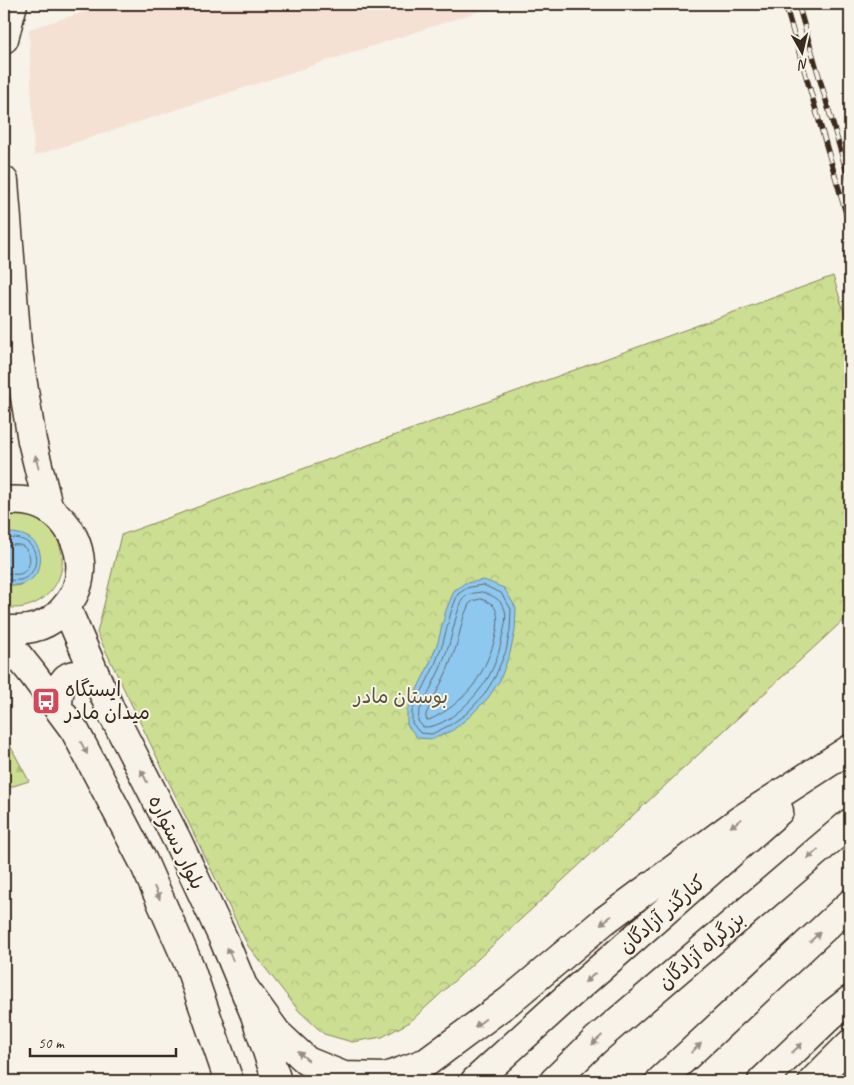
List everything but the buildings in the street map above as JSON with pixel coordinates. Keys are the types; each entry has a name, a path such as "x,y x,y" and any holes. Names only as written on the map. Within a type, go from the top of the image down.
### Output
{"main road":[{"path":"4,39 13,4"},
{"path":"4,181 17,346 32,442 50,510"},
{"path":"4,501 20,500 35,503 50,510 64,522 73,535 80,555 80,573 76,591 66,607 51,620 34,628 14,631 4,629"},
{"name":"بلوار دستواره","path":"66,607 111,711 177,840 223,938 255,1015 277,1081"},
{"name":"بلوار دستواره","path":"4,638 75,731 143,861 189,965 229,1081"},
{"path":"4,670 52,700 58,695 61,684 68,677 80,675 91,679 101,687"},
{"path":"243,986 277,1033 307,1061 344,1076 386,1078 427,1062 509,1001 604,921 740,820 850,749"},
{"name":"کنارگذر آزادگان","path":"475,1081 565,999 850,749"},
{"name":"بزرگراه آزادگان","path":"554,1081 596,1040 850,823"},
{"path":"660,1081 850,904"},
{"path":"189,965 210,1081"},
{"path":"762,1081 850,1000"},
{"path":"813,1081 850,1044"}],"shaded area":[{"path":"110,4 502,4 34,156 29,29"}],"green space":[{"name":"بوستان مادر","path":"833,276 850,331 850,614 410,1022 382,1037 352,1042 324,1034 299,1011 248,946 97,633 121,535"},
{"path":"22,513 40,520 54,534 60,548 62,562 60,575 54,587 45,597 33,604 19,608 4,607 4,583 14,586 22,585 11,533 4,535 4,514"},
{"path":"4,734 29,781 4,789"}],"water":[{"path":"11,533 26,536 35,544 40,553 40,564 36,574 29,581 18,585 4,583 4,535"},
{"path":"484,580 504,588 516,608 515,631 510,653 500,680 488,698 453,730 433,739 418,738 407,725 407,710 438,642 446,610 454,591 465,583"}],"railway":[{"path":"785,4 850,227"},
{"path":"798,4 850,183"}],"place":[{"name":"ایستگاه میدان مادر","path":"46,701"}]}
